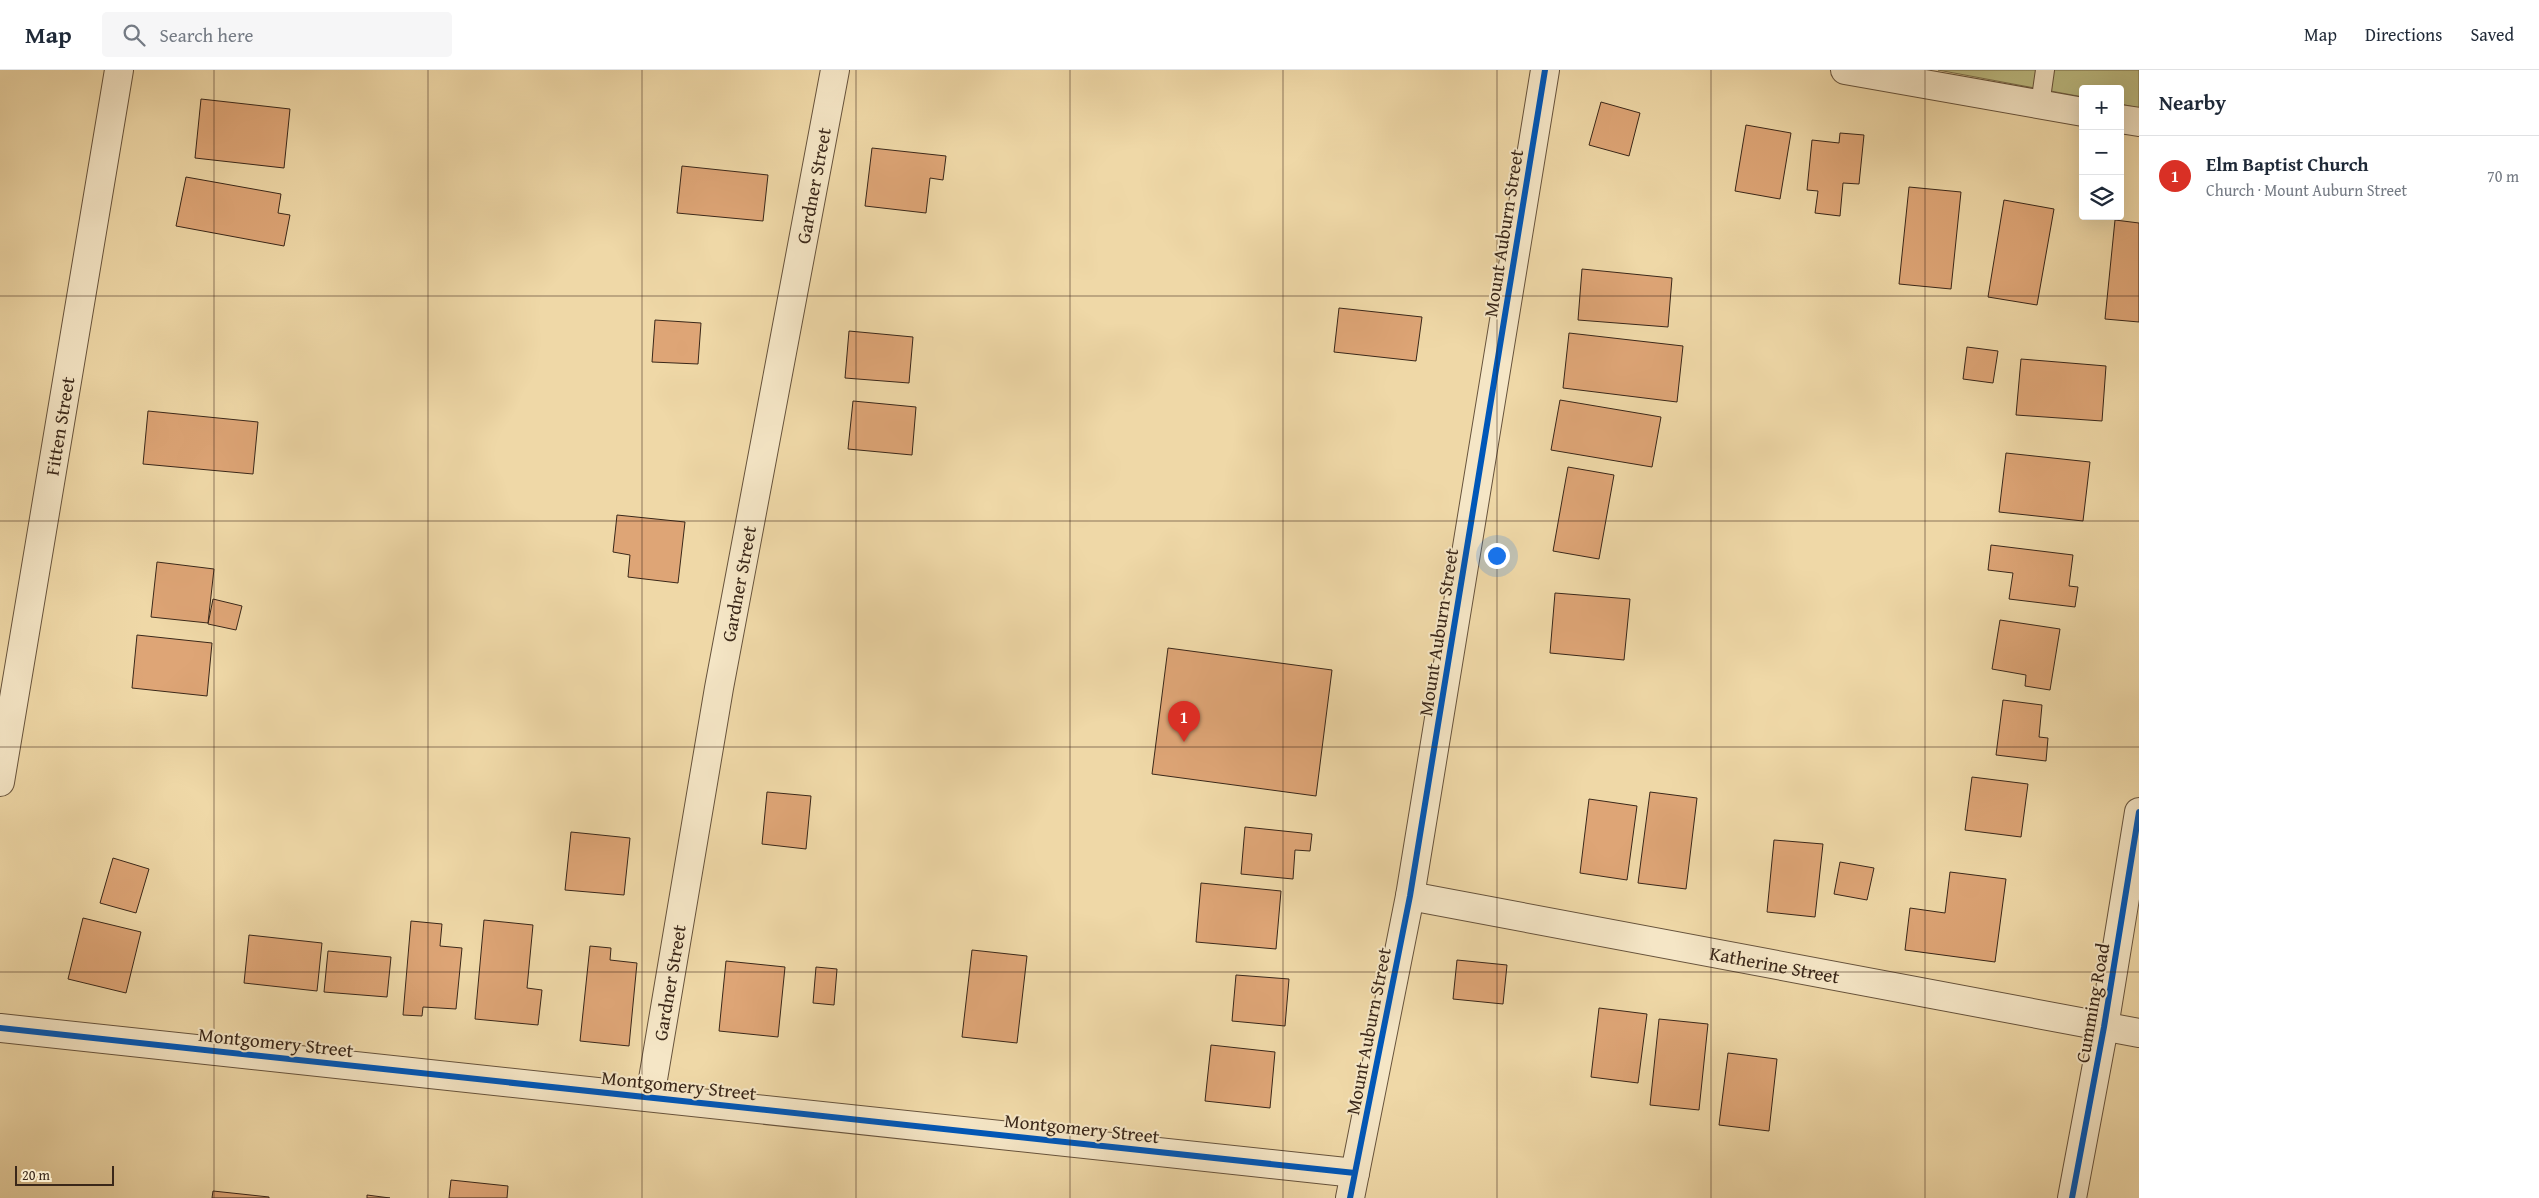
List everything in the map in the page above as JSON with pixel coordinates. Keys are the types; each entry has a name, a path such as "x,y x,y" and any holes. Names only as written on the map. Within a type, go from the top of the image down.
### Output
{"street":[{"name":"Fitten Street","path":"0,782 119,70"},
{"name":"Gardner Street","path":"650,1097 720,678 834,70"},
{"name":"Mount Auburn Street","path":"1353,1185 1410,896 1545,70"},
{"path":"1845,70 2079,111"},
{"path":"2124,120 2139,122"},
{"name":"Cumming Road","path":"2072,1198 2104,1027 2139,812"},
{"name":"Katherine Street","path":"1410,896 2139,1033"},
{"name":"Montgomery Street","path":"0,1028 650,1097 1353,1185"}],"lane":[{"path":"2040,105 2044,70"}],"green space":[{"path":"1938,70 2139,70 2139,108 2124,105 2124,85 2079,85 2079,96"}],"building":[{"path":"201,99 290,109 284,168 195,158"},
{"path":"1601,102 1640,113 1629,156 1589,145"},
{"path":"1746,125 1791,133 1780,199 1735,191"},
{"path":"1840,133 1864,135 1859,184 1843,183 1840,216 1815,213 1818,191 1807,190 1812,140 1839,143"},
{"path":"872,148 946,156 943,180 930,178 926,213 865,206"},
{"path":"682,166 768,175 763,221 677,213"},
{"path":"186,177 281,194 278,213 290,215 284,246 176,226"},
{"path":"1909,187 1961,192 1951,289 1899,284"},
{"path":"2004,200 2054,209 2037,305 1988,297"},
{"path":"2115,220 2139,223 2139,322 2105,319"},
{"path":"1582,269 1672,278 1668,327 1578,320"},
{"path":"1339,308 1422,317 1416,361 1334,352"},
{"path":"655,320 701,323 698,364 652,362"},
{"path":"849,331 913,337 909,383 845,378"},
{"path":"1569,333 1683,346 1677,402 1563,388"},
{"path":"1967,347 1998,351 1993,383 1963,379"},
{"path":"2021,359 2106,366 2102,421 2016,415"},
{"path":"1560,400 1661,417 1652,467 1551,450"},
{"path":"853,401 916,407 912,455 848,449"},
{"path":"148,411 258,422 253,474 143,464"},
{"path":"2006,453 2090,462 2083,521 1999,512"},
{"path":"1568,467 1614,475 1599,559 1553,551"},
{"path":"617,515 685,522 678,583 628,577 630,555 613,552"},
{"path":"1991,545 2073,555 2069,586 2078,587 2075,607 2009,599 2013,573 1988,570"},
{"path":"157,562 214,569 208,623 151,617"},
{"path":"1555,593 1630,599 1624,660 1550,653"},
{"path":"213,599 242,606 236,630 208,624"},
{"path":"2000,620 2060,629 2050,690 2025,686 2026,675 1992,669"},
{"path":"137,635 212,643 207,696 132,688"},
{"path":"1168,648 1332,670 1316,796 1152,774"},
{"path":"2003,700 2042,705 2039,737 2048,738 2046,761 1996,755"},
{"path":"1972,777 2028,784 2021,837 1965,830"},
{"path":"767,792 811,796 806,849 762,844"},
{"path":"1650,792 1697,798 1686,889 1638,883"},
{"path":"1589,799 1637,806 1627,880 1580,873"},
{"path":"1245,827 1312,834 1310,851 1295,850 1293,879 1241,874"},
{"path":"571,832 630,838 624,895 565,890"},
{"path":"1774,840 1823,844 1815,917 1767,912"},
{"path":"113,858 149,869 136,913 100,903"},
{"path":"1840,862 1874,868 1867,900 1834,894"},
{"path":"1950,872 2006,879 1995,962 1905,950 1910,908 1945,913"},
{"path":"1201,883 1281,891 1276,949 1196,942"},
{"path":"83,918 141,932 126,993 68,979"},
{"path":"484,920 533,925 527,988 542,990 538,1025 475,1019"},
{"path":"411,921 442,924 440,946 462,948 456,1009 423,1007 422,1016 403,1015"},
{"path":"249,935 322,943 317,991 244,983"},
{"path":"590,946 611,948 610,960 637,963 629,1046 580,1041"},
{"path":"972,950 1027,956 1017,1043 962,1037"},
{"path":"328,951 391,957 387,997 324,992"},
{"path":"1457,960 1507,965 1503,1004 1453,999"},
{"path":"726,961 785,967 778,1037 719,1031"},
{"path":"816,967 837,969 834,1005 813,1003"},
{"path":"1236,975 1289,979 1285,1026 1232,1021"},
{"path":"1599,1008 1647,1014 1638,1083 1591,1077"},
{"path":"1659,1019 1708,1024 1699,1110 1650,1105"},
{"path":"1211,1045 1275,1052 1270,1108 1205,1101"},
{"path":"1728,1053 1777,1059 1769,1131 1719,1125"},
{"path":"451,1180 508,1186 507,1198 449,1198"},
{"path":"213,1191 269,1197 269,1198 212,1198"},
{"path":"367,1195 390,1198 367,1198"}],"cycle path":[{"path":"1350,1198 1410,896 1545,70"},
{"path":"2072,1198 2104,1027 2139,812"},
{"path":"0,1028 1355,1173"}],"place":[{"name":"Elm Baptist Church","path":"1184,742"}]}
